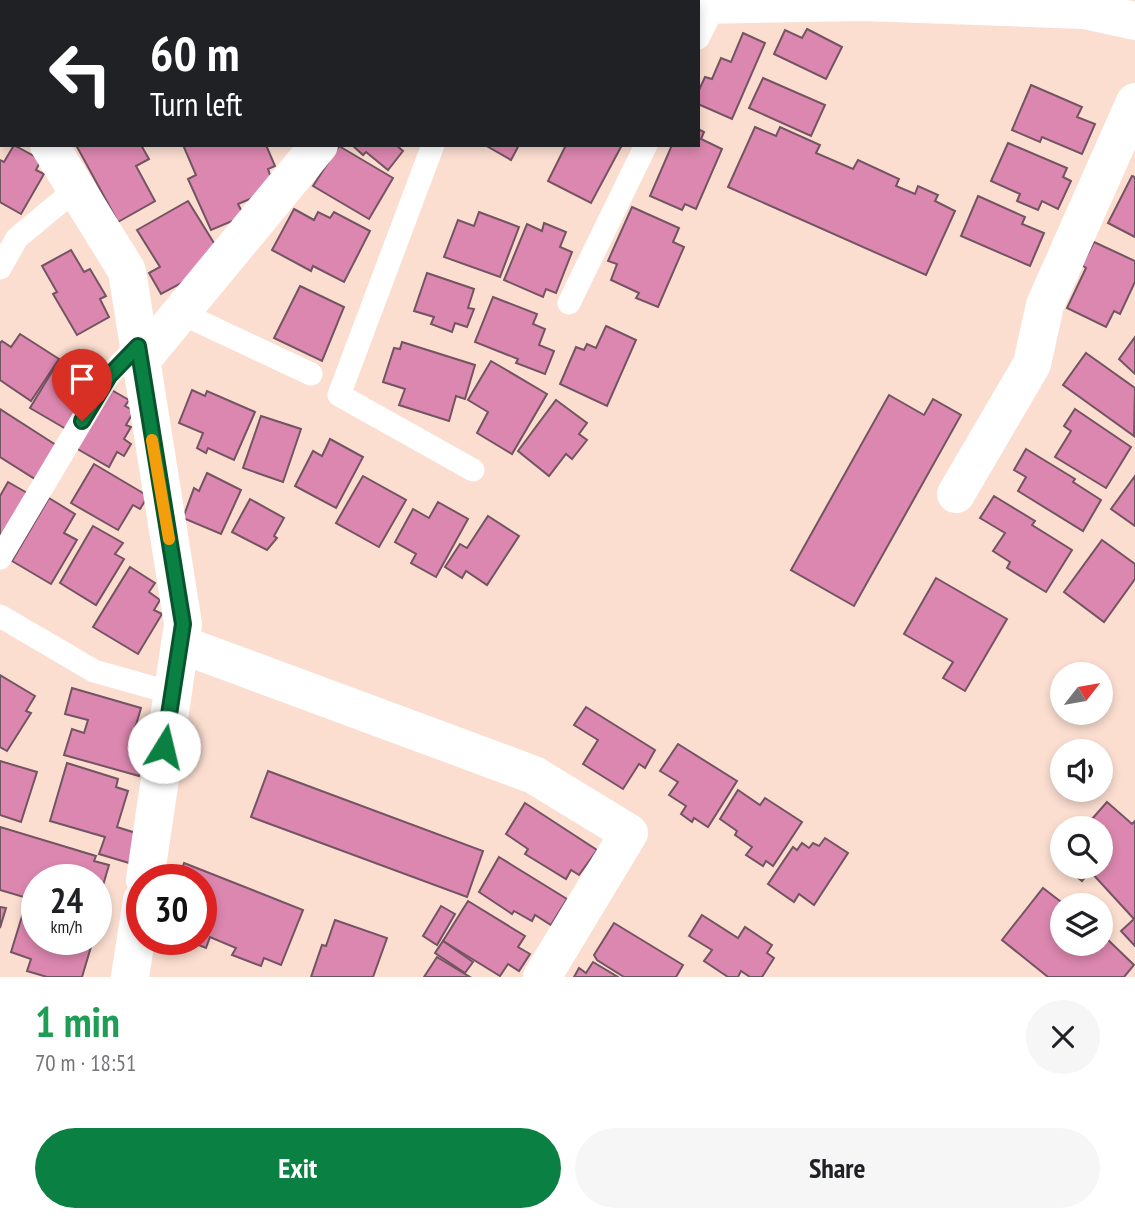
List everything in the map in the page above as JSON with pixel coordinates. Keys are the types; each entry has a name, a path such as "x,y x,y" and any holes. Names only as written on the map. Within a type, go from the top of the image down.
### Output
{"street":[{"path":"727,3 864,1 1088,5 1135,20"},
{"path":"956,494 1032,364 1045,304 1135,102"},
{"path":"50,147 127,271 183,624 147,864"},
{"path":"139,354 181,313 317,147"},
{"path":"180,644 534,775 629,833 542,977"},
{"path":"130,977 133,955"}],"lane":[{"path":"700,36 727,3"},
{"path":"432,147 339,395 473,470"},
{"path":"569,303 645,147"},
{"path":"0,268 17,238 76,189"},
{"path":"181,313 311,374"},
{"path":"0,558 109,376 139,354"},
{"path":"0,616 94,671 173,693"}],"building":[{"path":"807,29 842,47 826,79 774,54 785,30 802,38"},
{"path":"743,33 765,43 732,119 700,105 700,88 705,77 712,79 721,58 731,62"},
{"path":"763,78 825,105 811,136 749,108"},
{"path":"1031,85 1082,107 1077,117 1095,124 1082,154 1042,137 1040,142 1012,130"},
{"path":"755,127 776,136 780,127 820,145 816,153 853,169 858,160 899,179 896,186 915,194 918,186 938,195 935,201 955,211 926,275 728,187"},
{"path":"700,130 704,132 701,139 722,149 696,209 685,204 682,210 650,196 671,147 700,147"},
{"path":"1008,143 1067,168 1063,177 1071,181 1058,209 1042,201 1038,210 1017,201 1020,194 991,181"},
{"path":"13,147 41,160 36,170 44,174 21,214 0,202 0,160 4,162"},
{"path":"77,147 142,147 149,159 136,166 155,201 118,222"},
{"path":"184,147 267,147 275,166 268,169 271,178 269,191 238,204 244,216 211,230 188,179 196,175"},
{"path":"338,147 393,178 369,219 313,186"},
{"path":"354,147 398,147 403,151 388,170 366,152 363,155"},
{"path":"488,147 518,147 511,160"},
{"path":"565,147 621,147 591,203 548,181"},
{"path":"1132,176 1135,177 1135,237 1108,223"},
{"path":"978,196 1025,217 1022,224 1044,233 1030,266 961,236"},
{"path":"188,201 217,248 189,279 161,294 149,273 160,267 137,230"},
{"path":"632,207 679,228 673,242 684,247 658,307 636,298 639,293 611,280 617,264 608,261"},
{"path":"294,209 314,220 318,212 330,218 334,212 370,231 344,282 313,266 311,271 272,250"},
{"path":"479,212 519,227 500,277 444,257 458,220 474,226"},
{"path":"544,223 566,232 560,247 572,252 556,293 546,289 543,297 504,280 527,224 542,231"},
{"path":"1094,242 1135,261 1135,282 1120,314 1114,311 1106,327 1067,308 1086,268 1082,265"},
{"path":"71,250 84,272 90,269 106,296 100,299 109,317 77,335 53,294 57,292 42,266"},
{"path":"427,273 474,289 468,308 474,309 467,327 455,323 452,332 431,324 434,317 414,311"},
{"path":"300,286 344,307 322,361 274,338"},
{"path":"493,297 537,314 533,324 545,329 539,345 554,351 545,374 516,363 518,359 475,342"},
{"path":"606,326 636,340 607,406 560,384 576,347 584,350 587,344 596,348"},
{"path":"20,334 59,359 31,401 0,380 0,343 2,341 11,347"},
{"path":"1135,337 1135,374 1119,359"},
{"path":"402,342 475,365 465,399 456,396 449,421 399,405 405,389 383,382 394,348 400,349"},
{"path":"79,350 104,365 66,429 30,408 56,365 66,371"},
{"path":"1086,353 1135,388 1134,436 1063,385"},
{"path":"491,361 547,394 512,454 477,433 488,412 468,400"},
{"path":"108,388 129,400 125,406 134,411 126,425 131,427 124,439 131,444 124,456 117,452 109,467 74,447"},
{"path":"192,390 205,396 207,391 255,412 234,460 208,448 206,453 197,448 203,433 179,423"},
{"path":"889,395 924,415 933,399 961,415 854,606 791,570"},
{"path":"556,400 587,423 579,434 587,440 572,459 566,454 549,476 518,451"},
{"path":"0,409 56,445 35,479 0,457"},
{"path":"1075,409 1131,447 1106,488 1055,457 1071,431 1064,426"},
{"path":"261,416 301,429 283,482 243,468"},
{"path":"330,439 363,457 336,508 295,486 313,451 322,456"},
{"path":"1026,449 1075,479 1073,482 1101,500 1083,531 1018,491 1026,477 1014,470"},
{"path":"94,464 148,496 140,509 133,505 118,530 71,503"},
{"path":"207,473 241,490 221,534 183,518 194,488 199,491"},
{"path":"363,476 406,500 379,547 336,523"},
{"path":"1135,476 1135,526 1111,509"},
{"path":"8,482 29,494 0,544 0,496"},
{"path":"994,496 1035,521 1032,525 1072,550 1046,592 1007,568 1010,562 993,551 1005,533 980,518"},
{"path":"49,498 75,514 64,533 77,540 51,584 12,561"},
{"path":"250,499 284,518 274,536 277,538 267,550 232,532"},
{"path":"438,502 468,519 436,577 411,563 416,554 395,542 413,509 429,518"},
{"path":"488,516 519,536 487,585 466,571 462,578 445,567 460,544 467,548"},
{"path":"93,526 123,543 115,554 124,559 96,605 60,583"},
{"path":"1102,540 1135,564 1135,579 1104,622 1064,592"},
{"path":"130,567 155,583 149,592 160,600 154,610 162,614 138,654 93,627"},
{"path":"936,578 1007,619 965,691 943,678 953,662 904,634"},
{"path":"0,675 35,696 26,711 31,713 7,751 0,747"},
{"path":"72,688 141,708 134,732 144,736 138,755 144,757 139,776 64,755 72,729 84,733 88,720 65,714"},
{"path":"586,707 655,750 645,768 639,764 623,789 583,764 598,740 574,725"},
{"path":"678,744 737,781 708,827 694,818 692,822 681,814 686,806 669,795 678,782 660,771"},
{"path":"0,761 37,772 21,822 0,815"},
{"path":"67,763 118,779 116,787 128,791 117,827 139,834 129,863 99,854 105,837 50,821"},
{"path":"268,771 483,851 467,897 251,817"},
{"path":"738,790 760,805 765,798 802,822 773,866 766,861 763,866 746,855 752,847 735,835 737,831 720,819"},
{"path":"1107,802 1132,824 1135,821 1135,946 1121,931 1134,919 1097,879 1113,879 1113,816 1095,816"},
{"path":"525,803 597,850 579,875 571,870 566,879 525,854 528,849 506,834"},
{"path":"0,827 96,856 94,861 105,864 21,864 21,896 0,890"},
{"path":"825,838 848,853 814,905 799,894 794,902 768,884 793,847 797,850 802,843 809,848 813,843 819,846"},
{"path":"499,857 567,899 551,925 535,915 532,921 514,911 512,914 479,892"},
{"path":"217,876 303,910 281,965 264,958 261,966 232,955 236,948 217,940"},
{"path":"1043,888 1050,893 1050,956 1113,956 1113,945 1134,965 1124,977 1048,977 1002,940"},
{"path":"468,901 525,936 518,947 530,954 519,971 508,964 500,976 443,941"},
{"path":"441,906 455,914 437,945 423,936"},
{"path":"0,907 6,908 0,928"},
{"path":"702,915 738,938 745,927 772,945 767,953 774,958 762,977 750,977 741,971 738,977 728,977 704,961 712,950 689,936"},
{"path":"21,920 21,955 89,955 82,977 47,977 27,971 31,959 11,952"},
{"path":"335,920 387,938 373,977 311,977 322,945 326,946"},
{"path":"614,923 683,965 676,977 624,977 597,960 594,955"},
{"path":"443,941 473,962 465,973 435,953"},
{"path":"437,957 470,977 424,977"},
{"path":"593,962 618,977 574,977 579,968 586,973"}],"slow traffic":[{"path":"152,440 169,539"}],"route":[{"path":"82,421 109,376 138,346 183,624 164,747"}]}
